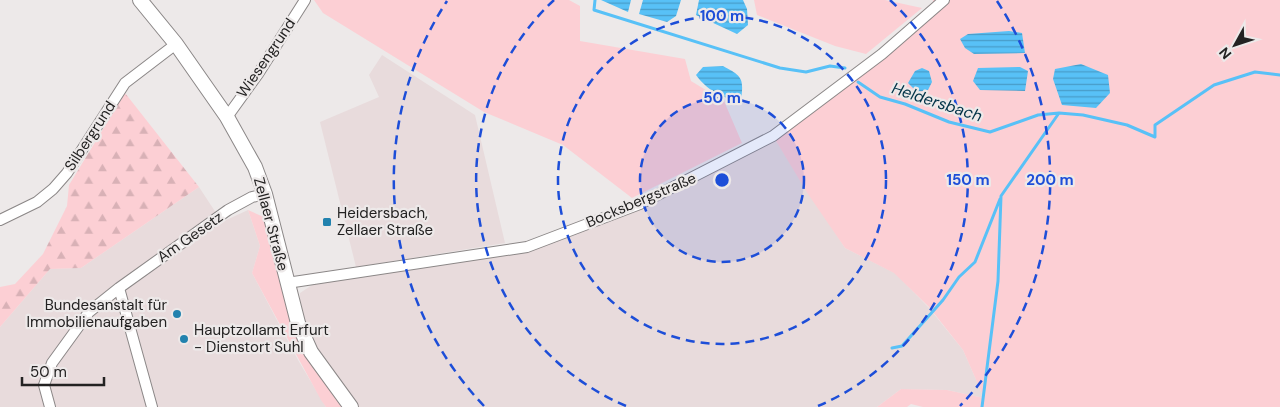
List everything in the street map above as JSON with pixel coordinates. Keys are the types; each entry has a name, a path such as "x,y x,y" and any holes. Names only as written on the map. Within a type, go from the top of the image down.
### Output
{"street":[{"name":"Zellaer Straße","path":"140,0 176,44 227,117 256,167 265,194 298,323 311,352 351,407"},
{"name":"Wiesengrund","path":"227,117 258,74 305,0"},
{"name":"Bocksbergstraße","path":"287,283 528,247 640,204 773,136 882,54 944,0"},
{"name":"Silbergrund","path":"0,220 38,202 53,189 66,173 125,83 176,44"},
{"name":"Am Gesetz","path":"50,407 44,385 52,363 89,312 118,288 228,210 252,197 265,194"},
{"path":"118,288 152,407"}],"shaded area":[{"path":"382,55 475,115 505,243 356,267 320,122 379,97 369,75"},
{"path":"773,136 845,248 895,273 929,308 963,350 984,398 947,390 901,389 877,407 357,407 313,345 300,314 300,293 315,283 516,248 640,204"},
{"path":"199,187 222,222 248,210 260,246 252,273 298,360 326,407 0,407 0,327 50,269 81,268"}],"green space":[{"path":"314,0 569,0 580,6 580,41 685,59 691,81 724,101 742,143 632,198 563,145 484,112 323,13"},
{"path":"754,0 885,0 922,8 866,54 835,46 757,15"},
{"path":"933,0 1280,0 1280,407 923,407 911,404 907,407 877,407 901,389 947,390 984,398 963,350 929,307 894,273 845,248 808,194 773,136 932,10"},
{"path":"125,93 199,187 81,268 50,269 0,327 0,287 15,284 43,254 67,206 69,185"},
{"path":"248,210 266,218 284,291 343,407 326,407 321,400 252,273 260,246"}],"water":[{"path":"601,0 631,0 628,12"},
{"path":"643,0 681,0 676,16 667,22 639,14"},
{"path":"699,0 743,0 747,9 748,25 737,34 696,15"},
{"path":"1009,31 1022,33 1025,53 974,54 965,48 960,39 968,34"},
{"path":"1081,64 1108,75 1110,93 1096,108 1062,105 1053,79 1055,69"},
{"path":"723,66 740,78 742,82 741,100 735,100 716,93 696,75 703,67"},
{"path":"1020,67 1028,71 1025,91 980,90 973,81 978,68"},
{"path":"922,68 929,71 932,82 928,90 917,92 908,83 915,71"}],"waterway":[{"name":"Heldersbach","path":"595,0 594,10 780,68 806,72 830,66 845,68"},
{"name":"Heldersbach","path":"858,82 880,97 905,104 949,122 990,132 1038,115 1059,113 1083,115 1127,125 1155,137 1155,125 1214,85 1255,72 1280,75"},
{"path":"982,407 998,281 1001,196 1059,113"},
{"path":"892,348 902,346 943,300 959,277 975,262 1000,199"}],"place":[{"name":"Heidersbach, Zellaer Straße","path":"327,222"},
{"name":"Bundesanstalt für Immobilienaufgaben","path":"177,314"},
{"name":"Hauptzollamt Erfurt - Dienstort Suhl","path":"184,339"}]}
